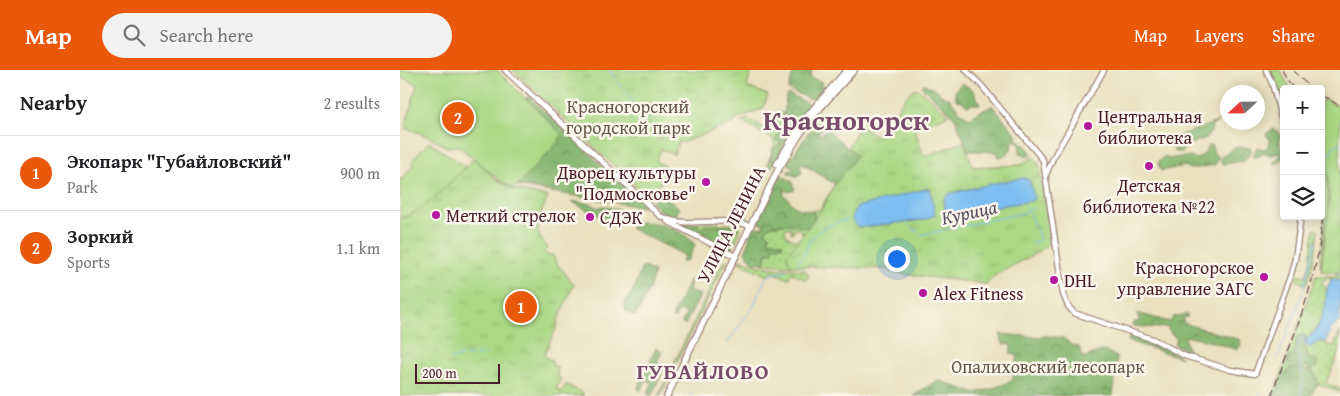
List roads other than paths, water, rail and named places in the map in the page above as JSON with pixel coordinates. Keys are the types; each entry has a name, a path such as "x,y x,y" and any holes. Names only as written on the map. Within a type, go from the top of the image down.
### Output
{"main road":[{"path":"844,78 848,70"},
{"path":"844,78 854,70"},
{"name":"УЛИЦА ЛЕНИНА","path":"665,396 748,225 778,170 798,137 844,78"}],"street":[{"path":"505,70 660,216 733,255"},
{"path":"966,70 986,91 1043,160 1063,294 1068,306 1074,313 1155,340 1185,356 1231,370 1255,374 1294,262 1300,220"},
{"path":"1046,176 1052,160 1104,70"},
{"path":"1266,70 1272,83 1280,114"},
{"path":"1043,160 1048,162 1052,160"},
{"path":"660,216 684,222 748,225"},
{"path":"682,229 684,222"}],"water":[{"path":"1024,178 1030,181 1034,198 1032,201 956,213 949,213 945,209 944,198 951,193"},
{"path":"930,189 935,215 924,220 858,227 852,220 853,212 857,207"},
{"path":"1331,279 1340,281 1340,321 1331,329 1326,342 1320,341 1311,347 1306,346 1307,338 1317,328 1326,305"}],"waterway":[{"path":"609,70 627,95 650,121"},
{"path":"653,124 674,135"},
{"name":"Курица","path":"1325,156 1328,156 1334,146 1340,143"},
{"path":"1025,206 1035,227"},
{"name":"Курица","path":"911,227 921,235 1027,212 1033,208"},
{"name":"Курица","path":"803,256 810,241 817,233 832,224 848,220"},
{"name":"Курица","path":"904,221 909,226"},
{"path":"1031,242 1036,242 1040,238 1036,229"},
{"path":"1304,287 1316,240"},
{"name":"Курица","path":"796,264 801,259"},
{"name":"Курица","path":"727,343 753,307 766,277 787,271"},
{"path":"1337,276 1340,273"},
{"path":"1277,360 1304,289"},
{"path":"1300,396 1302,380 1297,348 1302,337 1304,338 1304,343 1307,344"},
{"path":"475,356 486,354"},
{"path":"465,355 471,356"},
{"path":"451,359 462,356"},
{"name":"Курица","path":"690,396 693,392"}],"railway":[{"path":"1282,70 1291,85"},
{"path":"1292,70 1308,85"},
{"path":"1325,97 1340,106"},
{"path":"1271,396 1302,313 1317,258 1323,201 1321,175"}],"place":[{"name":"Зоркий","path":"458,118"},
{"name":"Центральная библиотека","path":"1088,126"},
{"name":"Детская библиотека №22","path":"1149,166"},
{"name":"Дворец культуры \"Подмосковье\"","path":"706,182"},
{"name":"Меткий стрелок","path":"436,215"},
{"name":"СДЭК","path":"590,217"},
{"name":"Красногорское управление ЗАГС","path":"1264,277"},
{"name":"DHL","path":"1054,280"},
{"name":"Alex Fitness","path":"923,293"},
{"name":"Экопарк \"Губайловский\"","path":"521,307"}],"district":[{"name":"Красногорск","path":"846,119"},
{"name":"ГУБАЙЛОВО","path":"703,371"}],"park label":[{"name":"Красногорский городской парк","path":"628,116"},
{"name":"Опалиховский лесопарк","path":"1048,366"}]}
